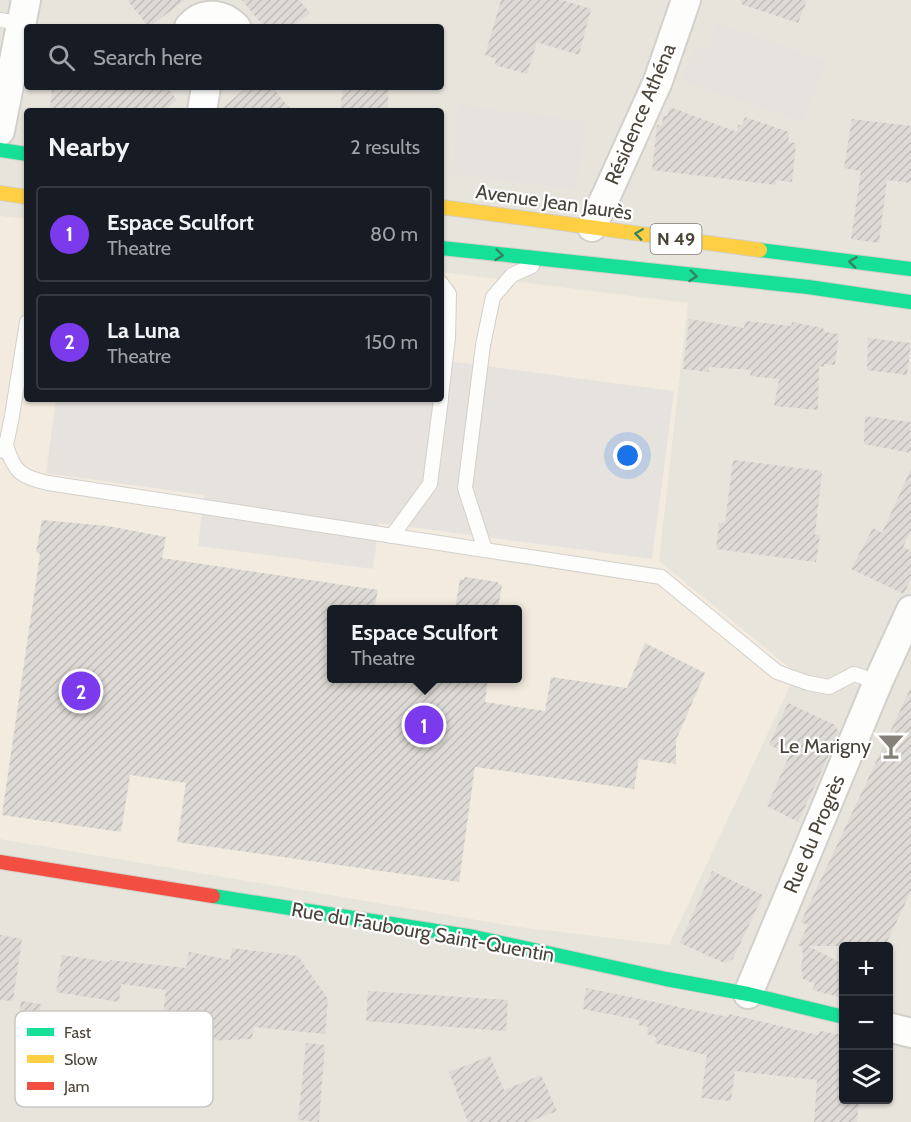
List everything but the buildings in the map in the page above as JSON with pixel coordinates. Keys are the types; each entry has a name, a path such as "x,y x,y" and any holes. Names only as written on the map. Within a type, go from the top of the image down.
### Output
{"main road":[{"path":"0,150 24,154"},
{"path":"0,193 24,196"},
{"name":"Avenue Jean Jaurès","path":"444,207 911,269"},
{"name":"N 49","path":"444,248 808,287 911,302"},
{"name":"Rue du Faubourg Saint-Quentin","path":"0,862 474,937 666,979 748,994 839,1016"}],"street":[{"name":"Résidence Athéna","path":"592,227 657,81 686,0"},
{"path":"0,130 16,14"},
{"path":"192,24 204,16 216,15 233,24"},
{"path":"202,108 206,90"},
{"name":"Rue du Progrès","path":"748,994 878,682 909,616"},
{"path":"893,1028 911,1033"}],"lane":[{"path":"485,550 465,488 483,345 493,297 512,275 544,260"},
{"path":"444,287 449,294 448,338 444,372"},
{"path":"24,338 3,450 12,464 27,478 661,577 777,672 808,683 830,687 854,674 878,682"},
{"path":"392,536 430,484 440,402"}],"shaded area":[{"path":"0,0 911,0 911,1122 0,1122"},
{"path":"717,23 825,61 804,122 682,81 695,47 708,50"},
{"path":"459,105 585,121 577,189 451,174"},
{"path":"0,216 24,219 24,402 444,402 444,272 688,303 659,561 796,673 669,945 519,927 0,839"},
{"path":"444,360 674,391 652,559 379,523 373,569 198,546 204,495 46,473 56,402 444,402"}],"traffic: fast":[{"path":"0,150 24,154"},
{"path":"444,248 808,287 911,302"},
{"path":"760,250 911,269"},
{"path":"213,896 474,937 666,979 748,994 839,1016"}],"traffic: slow":[{"path":"0,193 24,197"},
{"path":"444,207 760,250"}],"traffic: jam":[{"path":"0,862 213,896"}],"place":[{"name":"La Luna","path":"81,691"},
{"name":"Espace Sculfort","path":"424,725"},
{"name":"Le Marigny","path":"891,746"}]}
